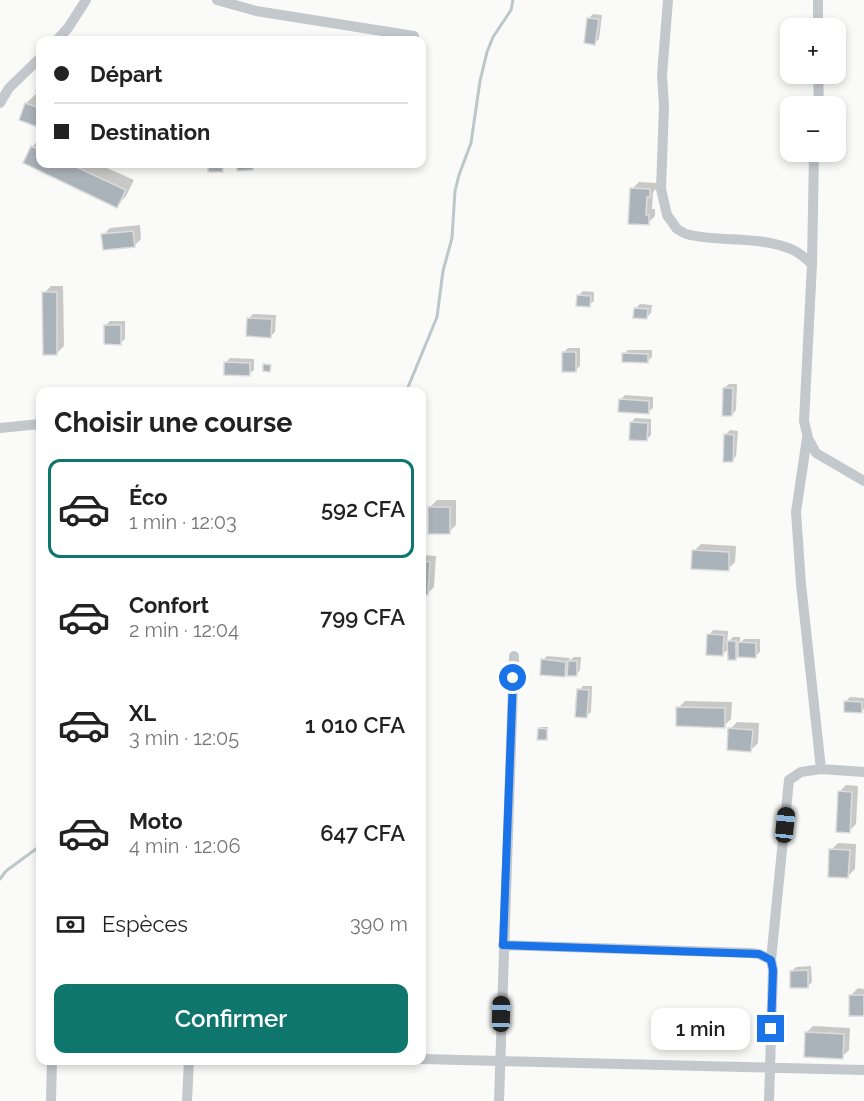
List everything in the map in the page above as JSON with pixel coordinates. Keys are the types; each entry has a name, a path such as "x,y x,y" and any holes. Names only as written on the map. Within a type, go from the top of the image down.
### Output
{"street":[{"path":"61,36 87,0"},
{"path":"217,0 256,11 414,36"},
{"path":"668,0 662,75 664,106 661,179 662,200 667,215 677,229 686,234 756,241 783,247 795,251 812,264"},
{"path":"818,0 818,18"},
{"path":"0,103 9,88 36,62"},
{"path":"814,162 808,367 804,411 807,438 796,512 820,769"},
{"path":"0,428 36,424"},
{"path":"807,438 816,453 864,482"},
{"path":"499,1101 514,656"},
{"path":"769,1101 773,970 771,960 789,780 801,772 820,769 864,772"},
{"path":"503,945 751,953 771,960"},
{"path":"426,1059 864,1070"},
{"path":"51,1101 52,1065"},
{"path":"187,1101 189,1065"}],"building":[{"path":"587,18 599,19 595,45 584,43"},
{"path":"25,103 36,107 36,126 19,120"},
{"path":"31,146 36,148 36,168 79,168 126,190 117,208 23,163"},
{"path":"208,168 222,168 223,172 208,172"},
{"path":"237,168 253,168 253,170 237,171"},
{"path":"630,188 650,189 646,215 649,215 649,225 628,224"},
{"path":"133,231 135,247 103,250 101,234"},
{"path":"42,292 57,292 57,355 43,355"},
{"path":"577,295 591,296 590,307 576,306"},
{"path":"634,308 648,309 647,319 633,318"},
{"path":"247,318 272,319 271,338 246,336"},
{"path":"104,325 121,325 121,345 104,344"},
{"path":"562,352 576,352 576,372 562,372"},
{"path":"622,353 648,354 648,363 622,362"},
{"path":"224,362 250,363 250,376 224,375"},
{"path":"263,364 271,365 270,372 263,371"},
{"path":"723,388 733,388 732,416 722,416"},
{"path":"619,399 649,401 649,414 618,412"},
{"path":"630,422 648,423 647,441 629,440"},
{"path":"724,434 734,435 733,462 723,462"},
{"path":"428,507 450,507 450,534 428,534"},
{"path":"692,550 729,552 729,571 691,569"},
{"path":"426,562 430,562 428,595 426,595"},
{"path":"707,634 724,635 723,656 706,655"},
{"path":"727,641 736,641 736,660 728,660"},
{"path":"738,642 756,643 756,658 738,657"},
{"path":"541,659 566,662 565,677 540,675"},
{"path":"568,661 577,661 577,676 567,676"},
{"path":"577,689 589,690 587,718 575,717"},
{"path":"844,701 862,702 862,713 844,712"},
{"path":"676,707 725,708 725,728 676,726"},
{"path":"538,728 547,729 547,740 537,740"},
{"path":"728,728 753,730 751,752 727,750"},
{"path":"838,791 852,792 850,833 836,832"},
{"path":"829,849 850,850 848,878 828,877"},
{"path":"808,970 808,988 790,988 790,971"},
{"path":"849,995 864,995 864,1016 849,1016"},
{"path":"805,1032 844,1034 843,1059 804,1057"}],"waterway":[{"path":"408,387 437,317 443,271 452,238 455,191 471,143 480,81 487,52 493,37 511,10 513,0"},
{"path":"0,879 6,871 36,849"}],"route":[{"path":"513,678 503,945 759,954 771,960 773,970 771,1029"}]}
